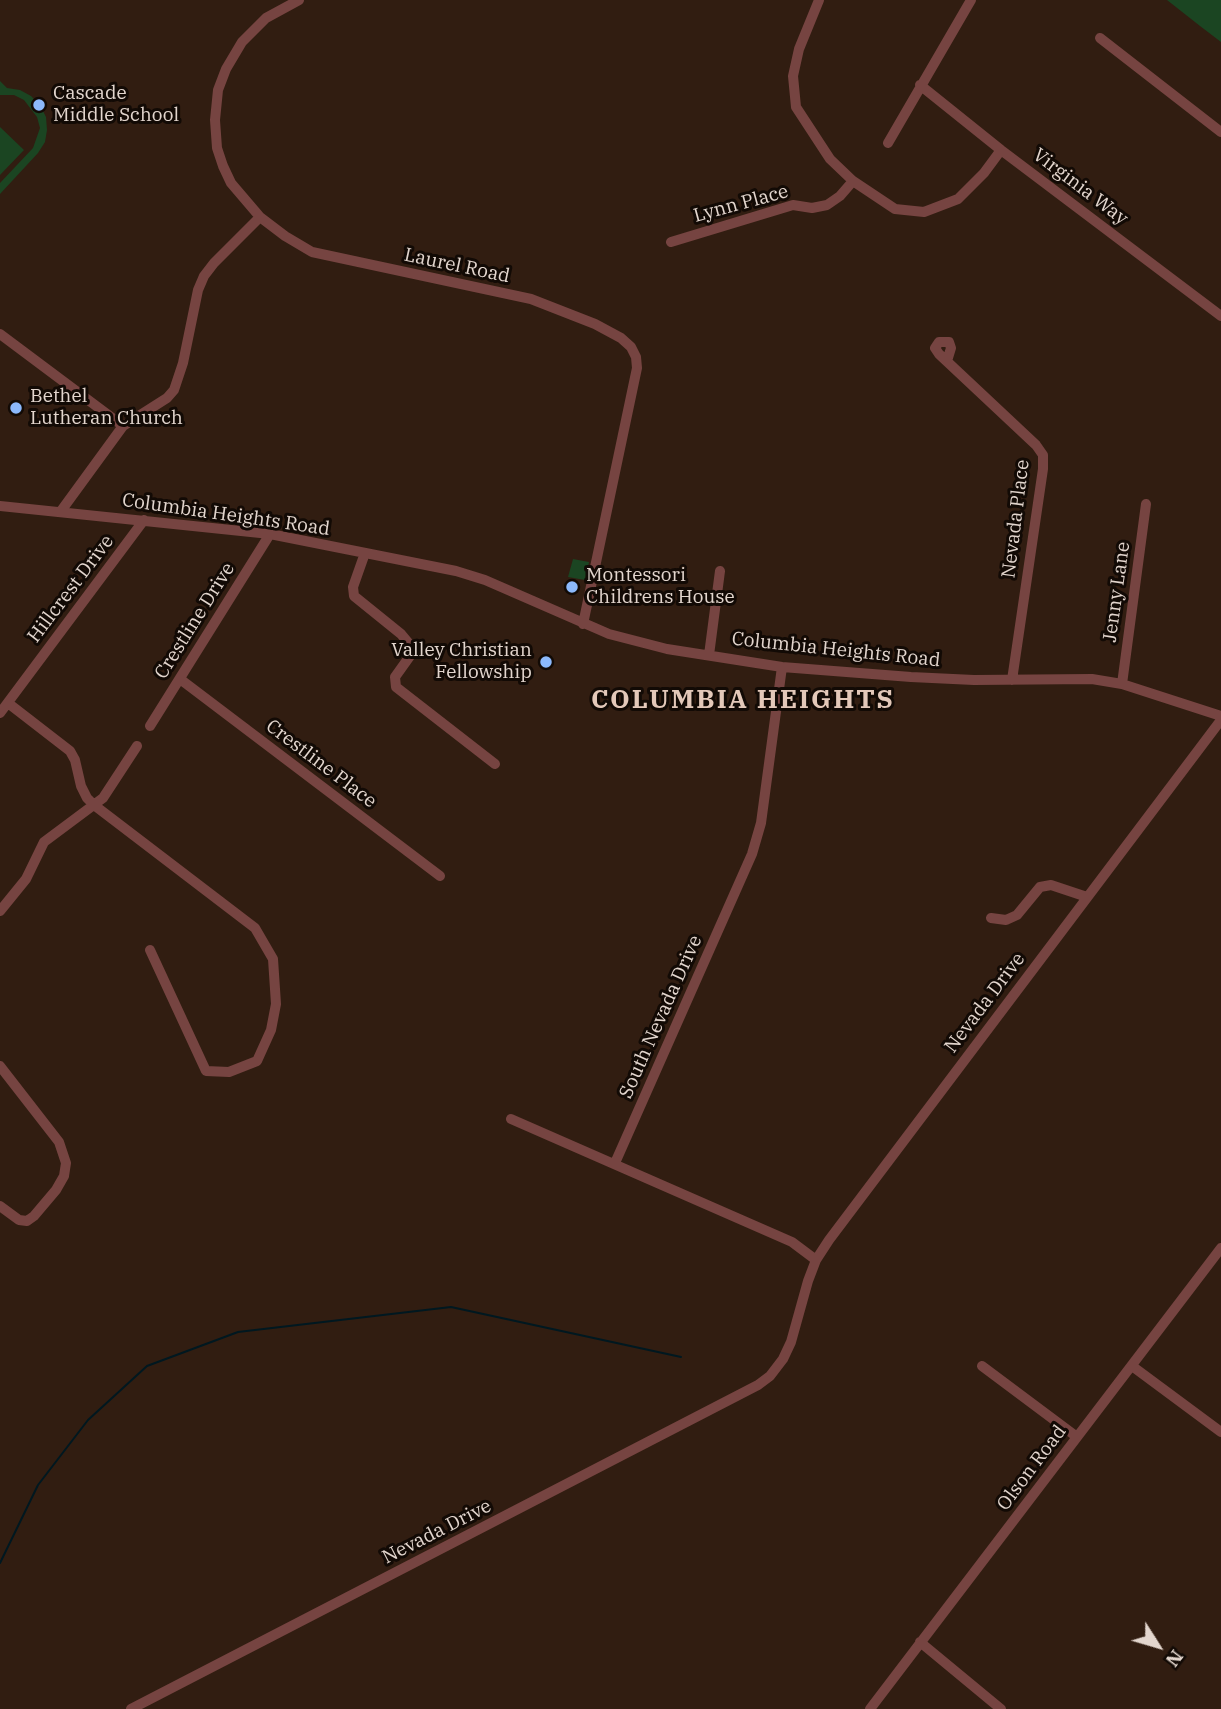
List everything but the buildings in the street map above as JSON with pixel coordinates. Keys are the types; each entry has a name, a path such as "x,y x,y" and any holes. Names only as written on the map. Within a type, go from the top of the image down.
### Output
{"street":[{"name":"Laurel Road","path":"299,0 266,18 242,42 226,69 218,90 215,120 217,148 231,183 260,217 312,252 531,299 595,324 621,338 631,347 636,357 636,368 583,624"},
{"path":"819,0 799,50 793,76 796,107 830,159 853,181 895,209 924,212 958,199 1002,150"},
{"path":"888,143 971,0"},
{"path":"1100,38 1221,132"},
{"name":"Virginia Way","path":"920,85 1221,316"},
{"name":"Lynn Place","path":"671,242 793,205 811,208 827,205 840,196 853,181"},
{"path":"61,511 123,426 167,398 174,390 183,363 198,290 204,276 260,217"},
{"path":"0,334 123,426"},
{"name":"Nevada Place","path":"947,361 1036,445 1043,455 1012,680"},
{"name":"Jenny Lane","path":"1122,684 1146,504"},
{"name":"Columbia Heights Road","path":"0,506 270,534 456,571 485,580 583,624 628,640 709,655 782,667 934,678 1092,679 1122,684 1221,718"},
{"name":"Hillcrest Drive","path":"0,713 144,520"},
{"name":"Crestline Drive","path":"150,726 270,534"},
{"path":"365,553 353,587 354,597 401,634 411,646 410,656 395,677 396,687 495,764"},
{"path":"709,655 720,571"},
{"name":"South Nevada Drive","path":"615,1163 752,854 761,823 782,667"},
{"name":"Crestline Place","path":"180,679 440,876"},
{"path":"8,703 70,751 81,786 94,805 255,928 273,960 276,1004 271,1030 257,1061 229,1072 206,1071 150,950"},
{"name":"Nevada Drive","path":"131,1709 758,1385 770,1376 792,1342 816,1259 829,1240 1221,718"},
{"path":"0,911 26,878 44,842 53,832 94,805 109,790 137,746"},
{"path":"991,918 1006,920 1017,915 1040,887 1066,889 1087,897"},
{"path":"0,1066 59,1142 66,1163 64,1176 56,1190 27,1221 19,1220 0,1206"},
{"path":"511,1119 792,1242 816,1259"},
{"name":"Olson Road","path":"870,1709 1221,1248"},
{"path":"982,1366 1077,1437"},
{"path":"1132,1366 1221,1432"},
{"path":"920,1642 1001,1709"}],"green space":[{"path":"1167,0 1221,0 1221,42 1200,26"},
{"path":"0,81 7,88 20,90 31,96 40,105 46,117 47,130 45,142 38,153 0,194 0,183 33,148 40,128 37,117 24,100 14,95 0,95"},
{"path":"0,127 24,150 0,175"},
{"path":"573,559 589,562 585,580 568,577"}],"waterway":[{"path":"0,1563 38,1485 88,1420 147,1366 238,1332 451,1307 681,1357"}],"place":[{"name":"Cascade Middle School","path":"39,105"},
{"name":"Bethel Lutheran Church","path":"16,408"},
{"name":"Montessori Childrens House","path":"572,587"},
{"name":"Valley Christian Fellowship","path":"546,662"}],"district":[{"name":"COLUMBIA HEIGHTS","path":"743,700"}]}
